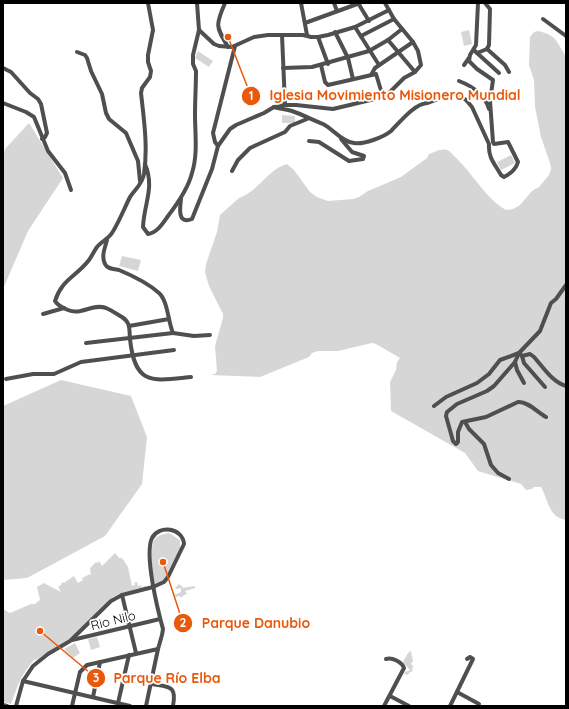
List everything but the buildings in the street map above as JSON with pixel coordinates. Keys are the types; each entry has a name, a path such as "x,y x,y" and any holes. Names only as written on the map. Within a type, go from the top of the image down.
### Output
{"street":[{"path":"148,3 153,30 148,54 148,62 151,71 150,77 142,88 141,93 145,128 144,175 140,185 131,195 113,231 107,239 97,247 91,258 84,266 68,278 58,292 55,301 64,308 73,312 78,313 91,308 106,308 123,318 130,326 130,338 135,363 144,376 150,379 192,377"},
{"path":"145,163 150,182 143,227 145,232 151,234 163,224 180,199 192,174 196,134 196,71 193,64 193,54 198,30 196,3"},
{"path":"225,3 217,26 228,47"},
{"path":"301,3 307,35"},
{"path":"334,3 337,12"},
{"path":"305,23 359,3 369,20"},
{"path":"180,199 180,214 185,220 192,219 212,169 218,146 230,129 272,108 285,105 333,109 383,97 404,78 415,72 421,65 418,51 413,42 394,19 385,3"},
{"path":"475,52 478,3"},
{"path":"485,3 490,9 489,45 487,50"},
{"path":"198,30 214,44 228,47 235,46 254,37 268,35 307,35 318,37 355,26 388,10"},
{"path":"361,36 394,19"},
{"path":"543,19 566,36"},
{"path":"355,26 379,65"},
{"path":"283,68 305,68 328,64 348,58 369,51 388,40 402,29"},
{"path":"335,32 348,58 353,79"},
{"path":"282,35 285,105"},
{"path":"318,37 328,64"},
{"path":"388,40 415,72"},
{"path":"371,75 379,65 413,42"},
{"path":"218,146 215,142 213,133 235,46"},
{"path":"464,65 475,52 487,50 505,65 509,72"},
{"path":"77,52 85,55 87,58 90,71 102,94 106,113 109,119 126,132 138,161 141,175 140,185"},
{"path":"475,52 500,73"},
{"path":"272,108 292,111 324,125 340,137 355,144 374,140 388,134 408,113 424,104 454,93 470,103 488,144 490,160 504,177 516,168 518,162 508,142 494,144 490,92 493,80 471,64 469,58"},
{"path":"321,65 325,82 328,85 376,74 383,97"},
{"path":"3,68 11,72 42,104 46,133 45,137 42,139"},
{"path":"459,81 483,96 487,103 491,117"},
{"path":"3,103 34,117 48,151 65,172 71,190"},
{"path":"232,171 238,160 250,148 284,132 290,126 308,119"},
{"path":"483,133 492,131"},
{"path":"309,141 319,142 349,161 363,159 364,156 352,152 340,137"},
{"path":"107,239 104,253 105,264 107,267 119,270 140,280 159,293 163,299 173,333"},
{"path":"546,417 523,401 518,402 486,417 462,422 458,432 458,442 456,444 453,441 446,413 457,404 491,389 540,331 551,303 556,299 566,285"},
{"path":"43,314 64,308"},
{"path":"130,326 169,319"},
{"path":"86,343 173,333 194,336 210,335"},
{"path":"6,379 33,374 54,374 81,362 174,350"},
{"path":"434,406 446,397 477,383 489,374 500,360 521,355 530,354 554,380 566,386"},
{"path":"521,355 524,363 545,387"},
{"path":"515,362 517,370 524,383"},
{"path":"465,422 469,429 484,444 490,465 498,473 509,479"},
{"path":"16,706 23,681 29,670 37,662 70,641 111,601 122,594 153,587 160,584 168,577 183,548 184,540 177,532 170,529 158,532 152,538 150,552 153,587 163,629 146,706"},
{"path":"122,594 136,653"},
{"name":"Rio Nilo","path":"70,641 160,619"},
{"path":"72,706 80,672 83,668 91,664 158,648"},
{"path":"118,703 129,655"},
{"path":"450,706 474,659 470,656 467,659"},
{"path":"384,706 404,668 402,664 392,658 386,659"},
{"path":"92,697 100,662"},
{"path":"23,681 130,706"},
{"path":"152,684 169,687 172,689 174,695 173,706"},
{"path":"457,692 479,704"},
{"path":"390,696 409,706"},
{"path":"3,705 7,706"}],"shaded area":[{"path":"469,30 472,44 464,46 461,32"},
{"path":"538,31 553,37 566,56 566,520 555,515 549,507 541,487 534,487 526,490 521,484 478,471 465,453 391,411 390,382 396,370 397,362 400,358 376,344 372,343 338,351 318,351 312,353 309,357 260,377 210,375 215,374 217,371 215,346 223,314 209,286 205,272 206,264 217,232 220,215 239,198 252,191 268,175 280,167 287,164 294,170 310,192 317,197 328,201 353,199 359,197 368,191 401,177 427,158 429,154 438,150 447,150 451,153 485,192 498,205 506,210 513,209 520,205 532,191 539,187 549,175 551,169 541,137 535,107 534,80 529,65 530,37 534,32"},
{"path":"198,51 213,61 209,67 195,58"},
{"path":"282,115 295,116 295,123 282,123"},
{"path":"29,123 63,178 28,231 3,289 3,158 5,149"},
{"path":"511,155 515,163 501,170 497,162"},
{"path":"122,256 141,260 138,271 119,266"},
{"path":"61,380 131,396 147,437 142,484 105,536 27,578 3,580 3,406"},
{"path":"169,533 180,540 180,549 164,580 155,584 152,561 153,543 155,539 161,535"},
{"path":"115,553 119,558 122,558 128,567 132,586 137,582 138,586 141,585 141,587 146,587 138,589 137,587 137,589 113,597 69,639 36,660 35,659 23,674 11,704 3,702 3,609 10,613 31,604 35,604 40,600 37,587 44,583 61,592 58,587 62,582 64,583 74,576 78,583 83,580 82,578 90,574 91,575 90,568 96,562 97,563 99,561 102,566"},
{"path":"179,584 183,587 182,588 195,586 195,588 185,591 187,594 181,598 180,596 176,597 174,595 181,592 181,588 175,588"},
{"path":"97,637 100,647 91,650 88,639"},
{"path":"75,643 80,653 73,658 64,649"},
{"path":"411,651 413,661 411,664 413,666 412,672 408,675 404,674 410,670 403,662 408,653"}],"place":[{"name":"Iglesia Movimiento Misionero Mundial","path":"228,37"},
{"name":"Parque Danubio","path":"163,562"},
{"name":"Parque Río Elba","path":"40,631"}]}
